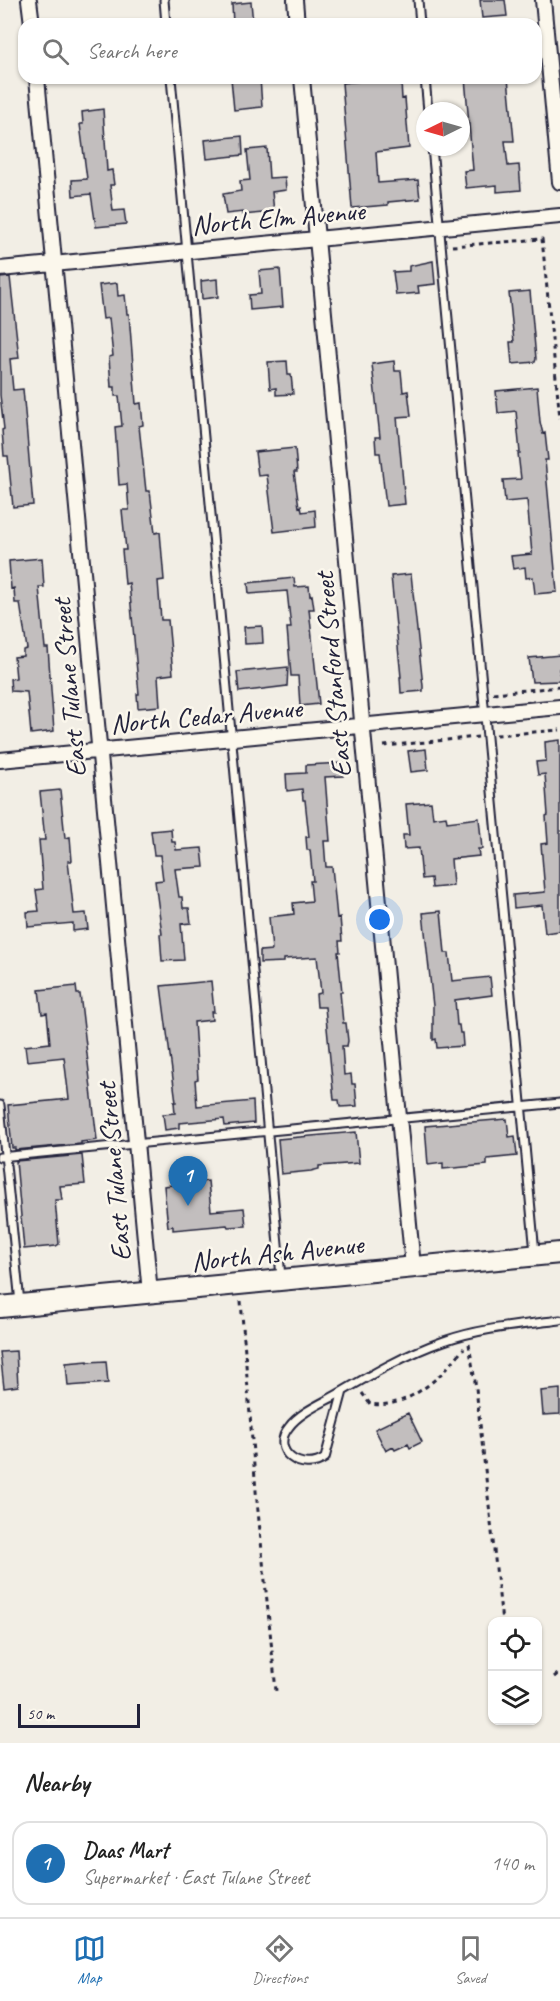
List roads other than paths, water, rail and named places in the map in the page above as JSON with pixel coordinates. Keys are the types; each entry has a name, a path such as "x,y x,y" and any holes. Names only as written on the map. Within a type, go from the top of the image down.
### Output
{"street":[{"path":"29,0 31,18"},
{"path":"295,0 296,18"},
{"path":"543,0 560,182"},
{"name":"East Tulane Street","path":"38,84 150,1293"},
{"name":"East Stanford Street","path":"303,84 413,1267"},
{"name":"North Elm Avenue","path":"0,269 560,216"},
{"name":"North Cedar Avenue","path":"0,760 560,707"},
{"name":"North Ash Avenue","path":"0,1307 560,1252"}],"lane":[{"path":"164,0 166,18"},
{"path":"418,0 420,18"},
{"path":"172,84 281,1280"},
{"path":"426,84 427,102"},
{"path":"433,156 535,1255"},
{"path":"2,1156 560,1103"},
{"path":"0,1105 2,1156 20,1305"},
{"path":"343,1391 325,1458 313,1463 299,1464 292,1460 286,1454 283,1442 288,1427 304,1414 343,1391 377,1371 446,1340 477,1332 560,1320"}],"place":[{"name":"Daas Mart","path":"188,1206"}]}
